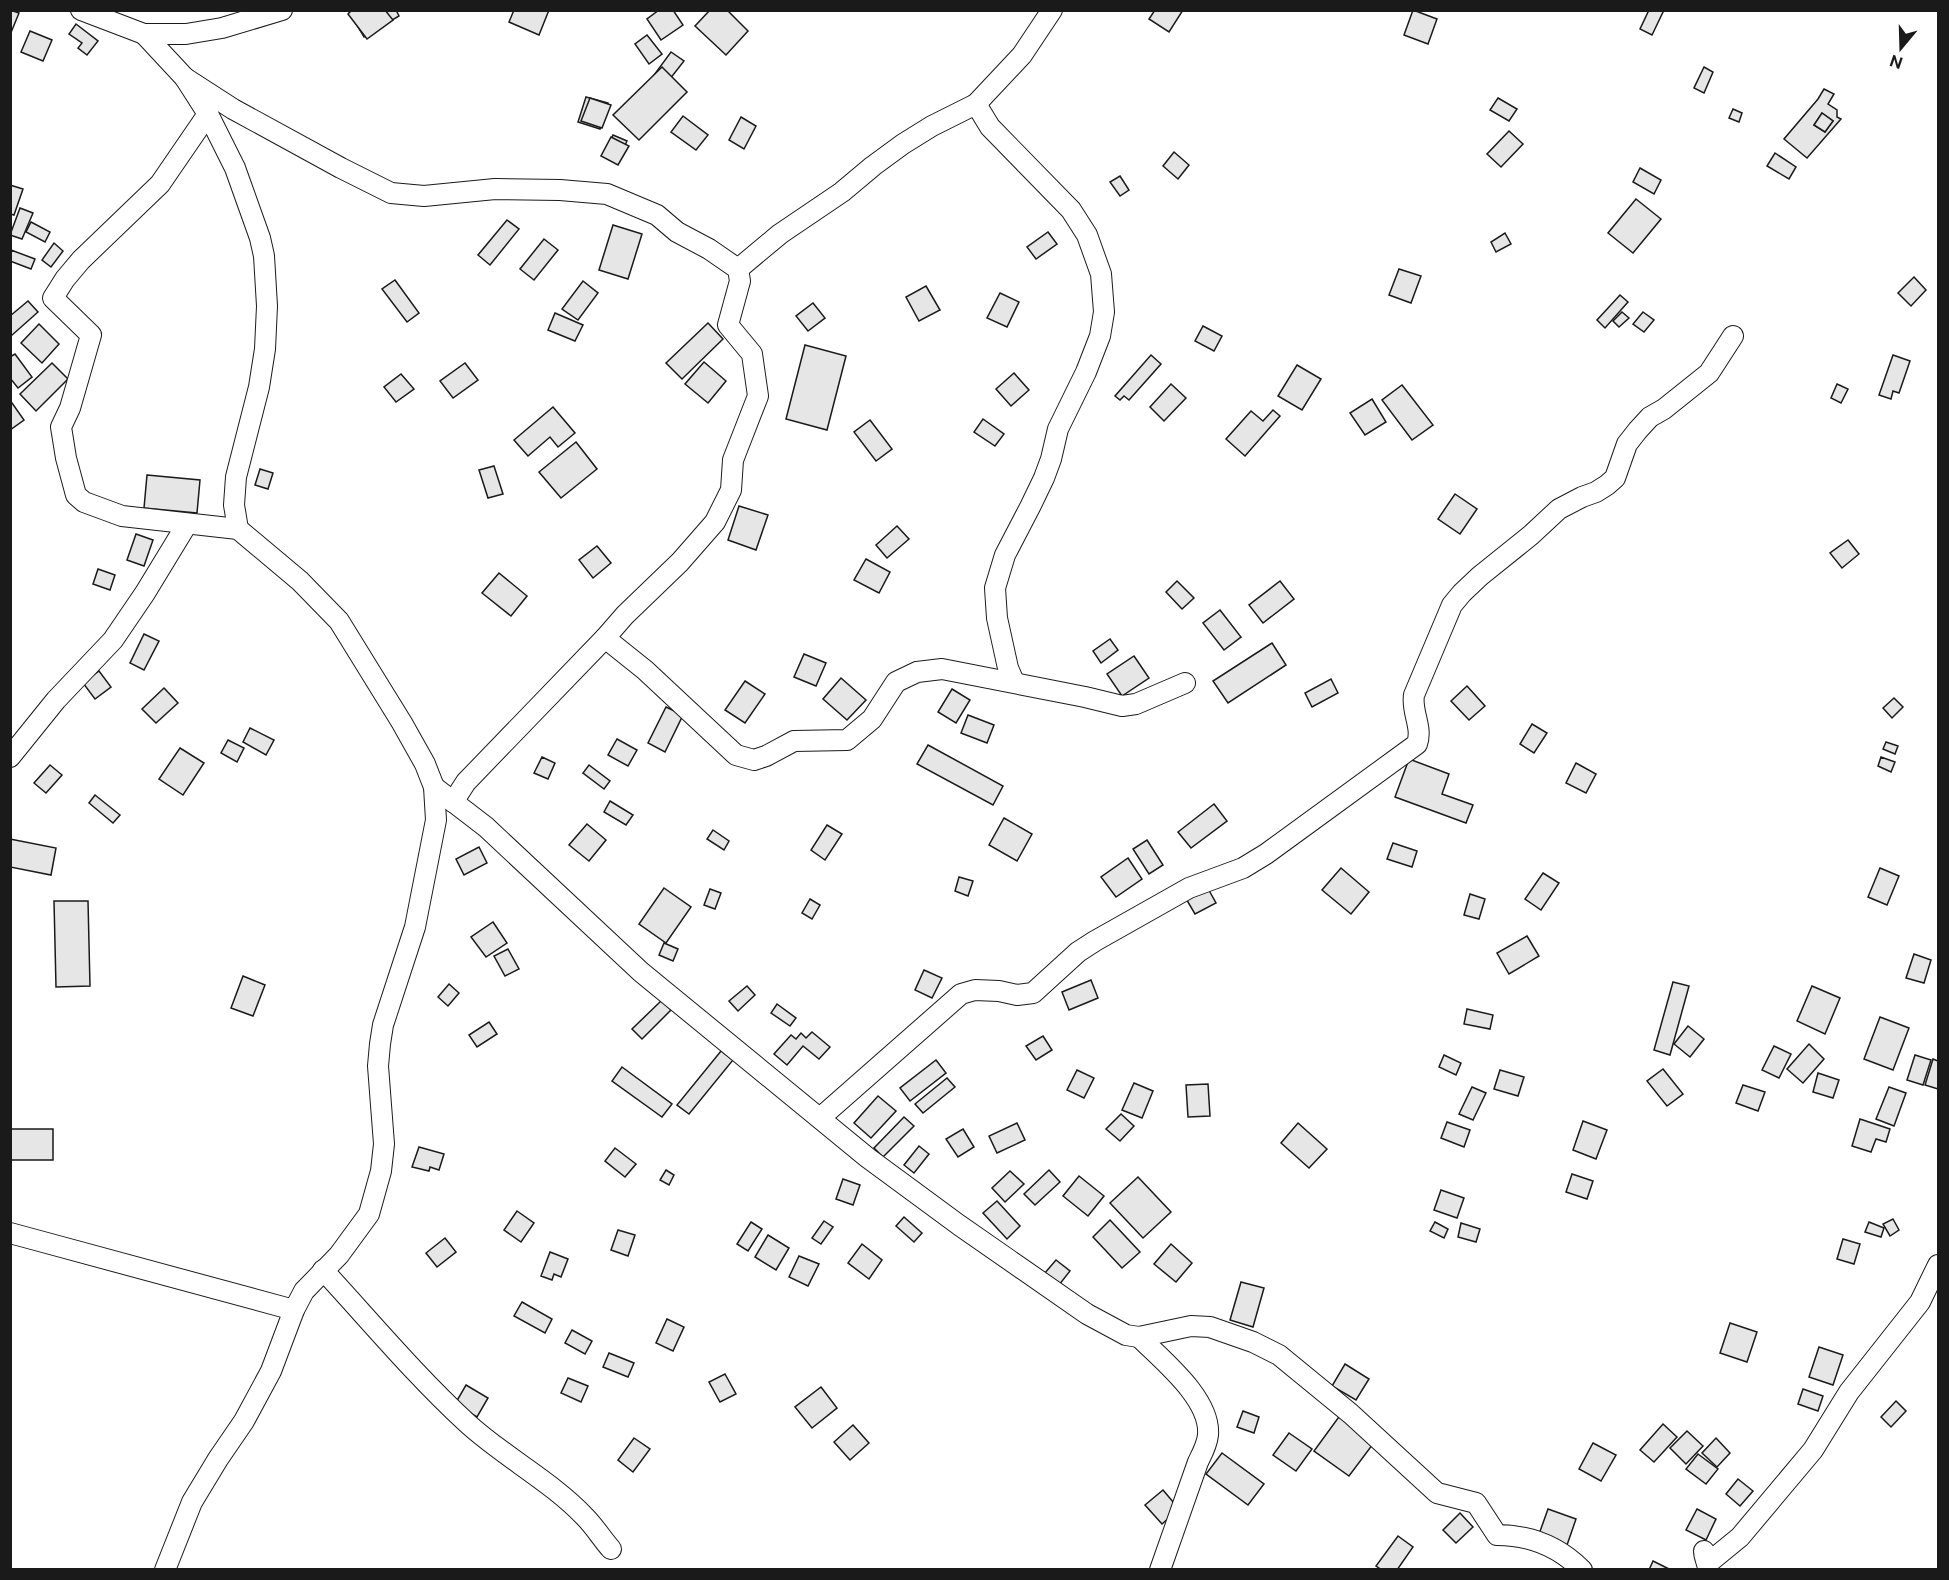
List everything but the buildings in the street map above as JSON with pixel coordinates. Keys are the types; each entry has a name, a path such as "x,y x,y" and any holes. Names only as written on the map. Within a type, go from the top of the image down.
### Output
{"street":[{"path":"81,10 144,34 186,34 222,28 282,10"},
{"path":"738,269 780,234 842,192 903,144 976,104 1022,55 1052,10"},
{"path":"144,34 185,78 208,114 235,168 260,238 264,256 267,306 265,349 259,387 236,477 234,505 238,529"},
{"path":"185,78 233,109 392,193 424,196 495,189 560,190 607,195 657,216 677,232 710,249 738,269 740,281 728,325 752,354 758,396 732,460 730,490 715,522 680,562 625,615 466,782 453,801"},
{"path":"976,104 990,127 1071,210 1087,235 1101,274 1104,312 1100,336 1086,372 1058,429 1044,478 1005,555 994,588 997,618 1008,668 1014,682"},
{"path":"165,1569 192,1502 244,1421 271,1371 294,1310 304,1291 339,1256 369,1214 381,1172 384,1144 378,1066 383,1024 415,927 436,820 434,788 425,764 402,723 339,621 300,580 238,529 122,516 84,502 76,495 61,427 70,408 91,335 53,298 81,260 160,184 208,114"},
{"path":"820,1118 961,994 975,990 1017,994 1033,993 1078,952 1095,941 1189,888 1244,868 1266,854 1417,744 1419,737 1412,704 1414,695 1452,605 1480,576 1559,509 1596,492 1615,478 1627,444 1638,430 1650,417 1664,409 1709,373 1733,336"},
{"path":"10,757 56,700 113,640 187,524"},
{"path":"605,638 645,670 736,755 754,760 795,741 847,740 872,719 896,682 917,672 942,669 1085,696 1122,706 1136,704 1185,683"},
{"path":"434,788 486,826 641,972 868,1158 1087,1314 1126,1335 1139,1337 1191,1326 1210,1327 1253,1342 1279,1355 1351,1414 1437,1493 1476,1503 1497,1535 1532,1538 1569,1557 1582,1569"},
{"path":"10,1233 220,1288 294,1310"},
{"path":"1708,1569 1704,1551 1707,1564 1740,1537 1813,1450 1849,1392 1920,1302 1938,1265"},
{"path":"323,1270 401,1358 466,1422 585,1517 611,1549"},
{"path":"1139,1337 1197,1399 1204,1411 1207,1423 1208,1436 1205,1448 1160,1569"}]}
